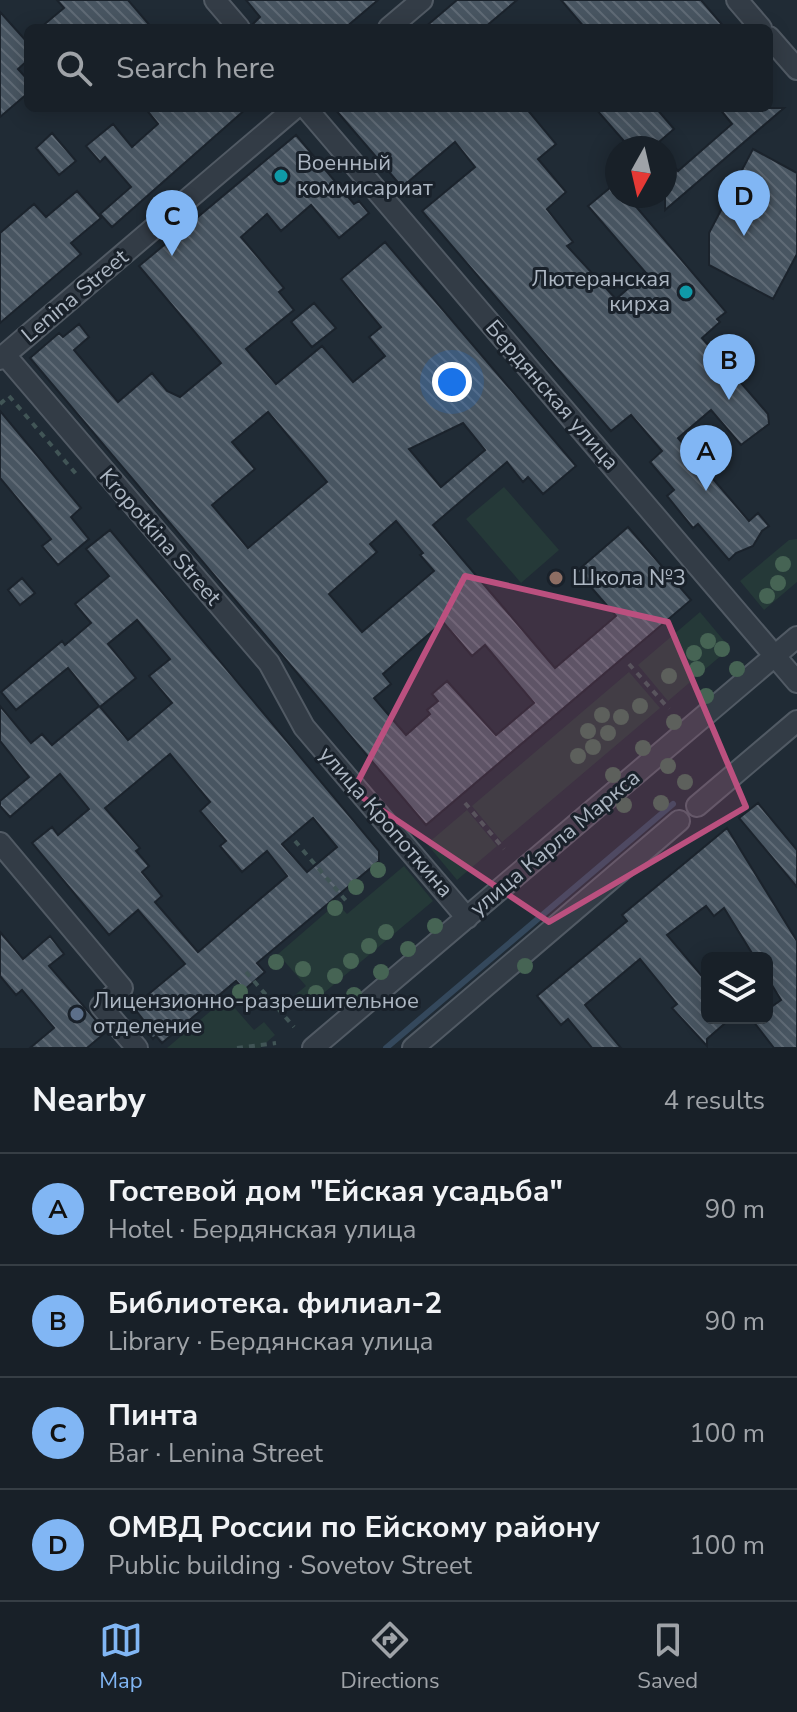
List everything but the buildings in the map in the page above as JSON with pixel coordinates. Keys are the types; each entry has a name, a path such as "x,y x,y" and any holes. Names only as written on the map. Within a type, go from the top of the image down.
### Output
{"street":[{"path":"215,0 236,24"},
{"path":"394,24 422,0"},
{"path":"737,0 758,24"},
{"path":"773,42 797,69"},
{"name":"Lenina Street","path":"2,357 290,112"},
{"name":"Бердянская улица","path":"309,112 797,682"},
{"name":"улица Кропоткина","path":"2,357 269,663 304,727 467,918"},
{"name":"улица Карла Маркса","path":"313,1048 797,637"},
{"path":"697,806 797,721"},
{"path":"413,1048 679,821"},
{"path":"0,843 122,988 101,1006 137,1048"}],"path":[{"path":"0,404 9,396"},
{"path":"629,664 669,709"},
{"path":"465,803 504,849"},
{"path":"295,841 348,903"},
{"path":"246,972 294,1027"},
{"path":"237,1048 276,1043"}],"highlighted area":[{"path":"465,576 668,622 746,807 549,922 353,791"}],"green space":[{"path":"504,487 559,550 521,583 466,519"},
{"path":"797,539 797,582 764,610 740,581 789,540"},
{"path":"700,612 730,648 668,701 638,665"},
{"path":"629,672 660,708 502,842 472,806"},
{"path":"467,810 497,846 457,880 427,844"},
{"path":"404,866 433,901 306,1008 295,995 306,986 278,954 337,903 347,914"},
{"path":"226,998 254,1030 264,1022 275,1035 260,1048 167,1048"}],"waterway":[{"path":"386,1048 673,804"}],"place":[{"name":"Военный коммисариат","path":"281,176"},
{"name":"ОМВД России по Ейскому району","path":"744,236"},
{"name":"Пинта","path":"172,256"},
{"name":"Лютеранская кирха","path":"686,292"},
{"name":"Библиотека. филиал-2","path":"729,400"},
{"name":"Гостевой дом \"Ейская усадьба\"","path":"706,491"},
{"name":"Школа №3","path":"556,578"},
{"name":"Лицензионно-разрешительное отделение","path":"77,1014"}]}
